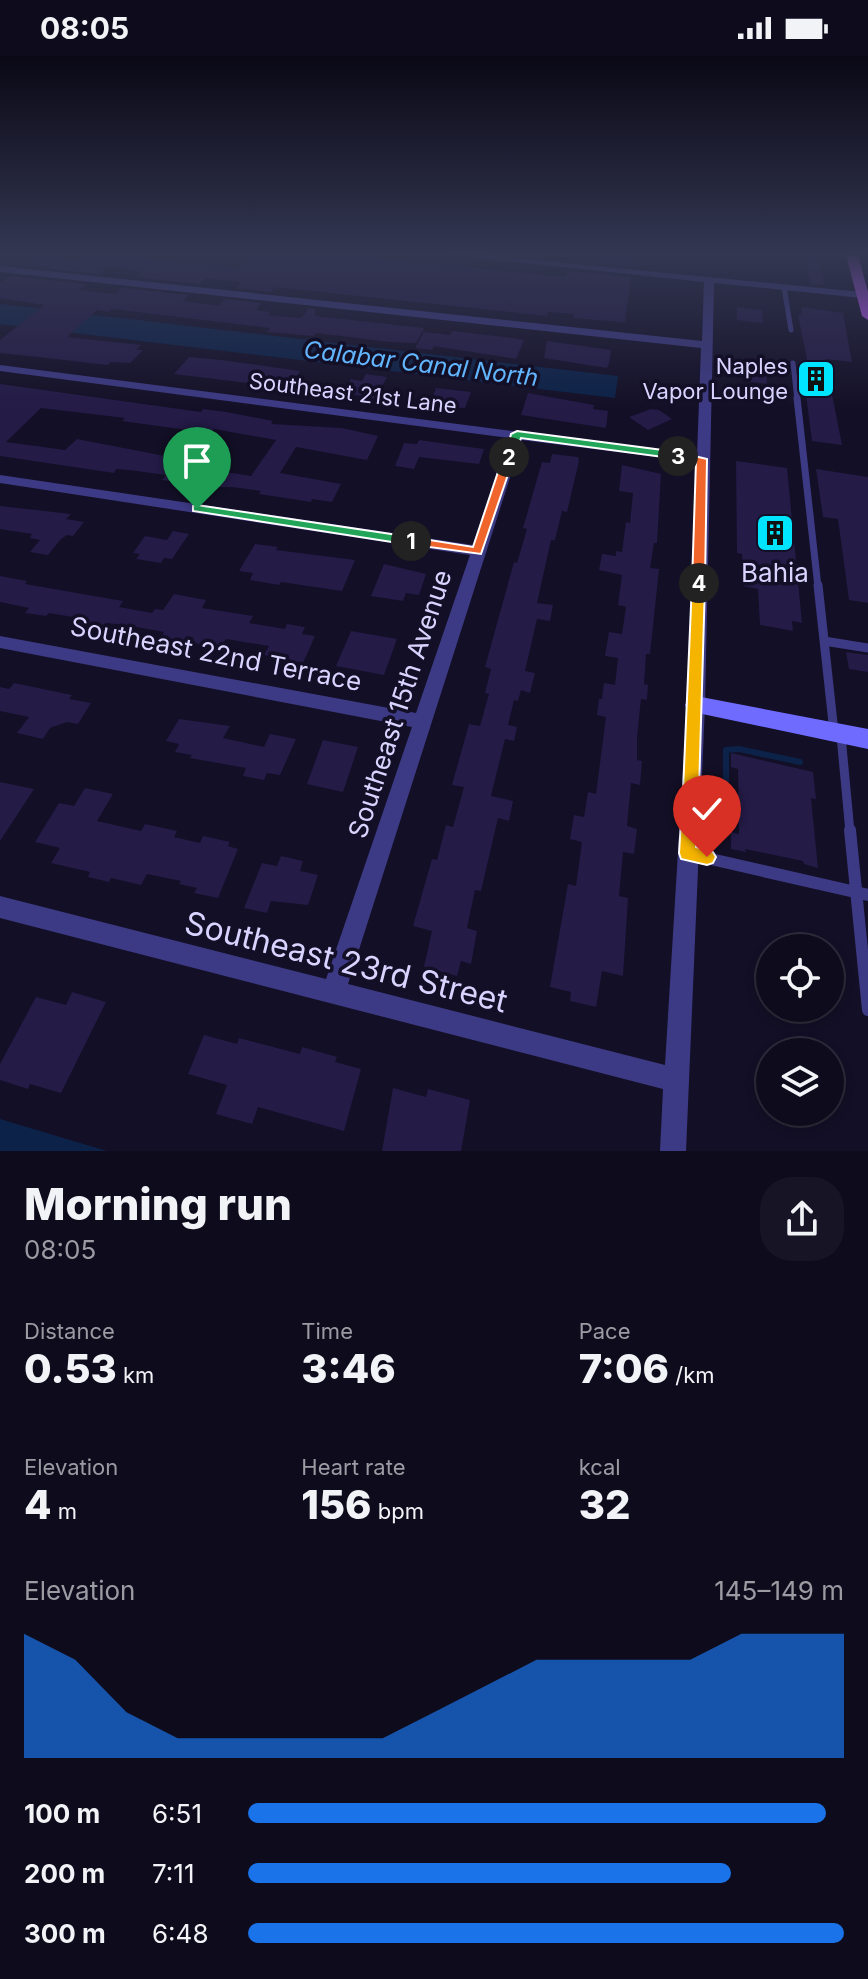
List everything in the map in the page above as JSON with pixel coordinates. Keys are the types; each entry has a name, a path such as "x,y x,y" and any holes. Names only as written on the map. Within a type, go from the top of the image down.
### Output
{"street":[{"path":"344,306 705,345"},
{"path":"673,1151 696,705 707,306"},
{"name":"Southeast 21st Lane","path":"0,368 701,459"},
{"name":"Southeast 15th Avenue","path":"334,991 517,434"},
{"path":"0,479 477,551"},
{"name":"Southeast 22nd Terrace","path":"0,642 421,721"},
{"path":"696,705 868,739"},
{"name":"Southeast 23rd Street","path":"0,907 676,1080"}],"lane":[{"path":"787,306 791,330"},
{"path":"793,363 868,1010"},
{"path":"824,641 868,648"},
{"path":"687,853 868,895"}],"water":[{"name":"Calabar Canal North","path":"0,306 18,306 618,376 615,398 0,324"},
{"path":"0,1119 107,1151 0,1151"}],"building":[{"path":"43,306 259,306 256,310 270,312 268,315 301,318 309,308 315,309 315,316 424,328 416,343 390,342 317,333 313,336 267,332 270,328 112,309 109,312 97,310 67,337 141,345 136,350 143,350 130,363 111,362 108,365 0,353 0,340"},
{"path":"454,306 627,306 625,322 573,318 574,314 548,312 547,316"},
{"path":"737,307 762,310 763,323 737,320"},
{"path":"802,307 843,313 852,362 825,359 842,445 812,441 802,364 808,364 798,315 801,315"},
{"path":"452,331 524,340 516,359 434,346 432,350 415,348 424,332 450,335"},
{"path":"547,341 611,350 607,368 544,358"},
{"path":"189,357 300,371 289,388 174,374"},
{"path":"747,364 766,367 767,384 745,381"},
{"path":"366,374 387,377 375,399 343,392 351,379 362,381"},
{"path":"0,384 201,412 203,409 226,412 273,421 271,424 342,428 378,436 367,460 296,447 280,473 341,484 332,502 312,499 311,502 259,494 261,491 162,480 166,475 116,469 114,473 0,456","holes":["41,408 125,418 122,421 211,433 214,429 276,440 251,476 180,465 186,455 167,453 165,456 77,439 65,450 6,442"]},
{"path":"436,388 471,392 465,408 429,406"},
{"path":"528,393 594,405 593,409 608,411 606,428 521,415"},
{"path":"651,409 659,410 672,419 648,430 629,417"},
{"path":"419,440 484,449 479,464 419,457 414,469 395,466 404,443 417,444"},
{"path":"552,454 578,457 579,461 567,512 562,511 555,540 551,540 537,603 553,605 550,621 537,619 525,671 535,673 530,693 521,690 518,701 514,700 508,725 517,727 514,741 505,739 491,796 513,801 509,821 498,818 481,891 475,890 467,928 477,931 471,964 461,961 457,976 424,967 432,931 413,926 432,859 437,860 446,825 453,827 464,787 452,785 469,724 480,726 489,694 485,693 491,669 485,667 514,562 517,563 527,529 523,528 542,462 550,463"},
{"path":"736,461 787,468 802,623 792,621 793,631 760,625 758,589 743,586 742,554 737,553"},
{"path":"622,465 661,474 657,543 654,543 650,568 659,569 650,654 646,654 644,684 648,685 647,700 641,699 637,737 637,760 642,761 640,785 631,783 627,826 637,829 634,854 623,852 619,896 628,898 623,976 602,971 596,1007 570,1001 571,992 550,987 568,884 576,886 582,842 570,839 574,815 584,817 588,792 596,794 606,717 597,715 599,699 602,699 604,683 615,685 618,658 605,656 609,632 622,634 626,607 618,605 622,575 599,570 602,554 616,556 616,551 622,552 626,522 630,523 633,493 619,491"},
{"path":"816,469 868,477 868,603 849,600 838,519 823,517"},
{"path":"0,506 71,514 66,519 84,522 73,536 67,535 60,540 48,555 30,552 40,540 30,538 32,534 0,529"},
{"path":"173,531 189,534 172,559 164,558 161,563 136,559 140,554 133,553 145,536 167,540"},
{"path":"255,544 278,547 276,550 355,560 342,591 281,582 279,585 250,580 253,573 239,571"},
{"path":"384,564 426,574 419,595 406,593 403,601 371,596"},
{"path":"0,576 27,581 25,584 123,601 119,607 152,613 155,609 163,610 174,594 206,600 202,608 253,616 249,623 285,629 287,624 305,627 302,634 315,636 303,663 264,655 269,646 226,639 220,648 161,637 164,632 126,625 106,623 102,629 80,625 85,619 25,613 29,608 0,602"},
{"path":"351,631 397,639 384,675 336,666"},
{"path":"846,652 868,655 868,672 849,669"},
{"path":"14,683 72,695 69,699 91,703 78,724 67,722 50,728 43,739 17,733 29,717 0,711 0,687 9,689"},
{"path":"179,719 230,726 223,738 264,747 270,734 296,739 280,775 267,773 264,780 243,776 246,768 190,758 192,755 175,752 179,744 166,741"},
{"path":"323,740 358,747 343,792 307,784"},
{"path":"731,753 813,772 816,799 811,798 818,868 803,861 731,849 731,832 739,834 738,769 731,767"},
{"path":"0,782 34,789 0,841"},
{"path":"85,788 113,794 97,821 141,831 145,824 177,831 174,837 200,843 203,836 230,842 228,846 238,849 218,898 194,893 197,888 179,884 181,881 147,874 141,885 111,878 109,882 88,877 90,872 51,863 60,848 35,842 59,803 74,806"},
{"path":"281,856 303,861 300,871 318,875 308,905 271,901 267,913 244,908 262,863 277,866"},
{"path":"72,992 106,1002 61,1093 30,1084 28,1089 0,1080 0,1064 36,997 66,1005"},
{"path":"204,1035 237,1044 239,1038 300,1054 302,1047 337,1057 335,1062 361,1069 344,1131 258,1107 252,1124 216,1114 227,1085 188,1074"},
{"path":"393,1088 426,1097 428,1089 470,1100 461,1151 382,1151"}],"waterway":[{"path":"726,829 726,750 739,749 800,762"}],"place":[{"name":"Naples Vapor Lounge","path":"816,379"},
{"name":"Bahia","path":"775,533"}],"route":[{"path":"197,509 477,551 517,434 701,459 696,705 687,853 707,857"}]}
